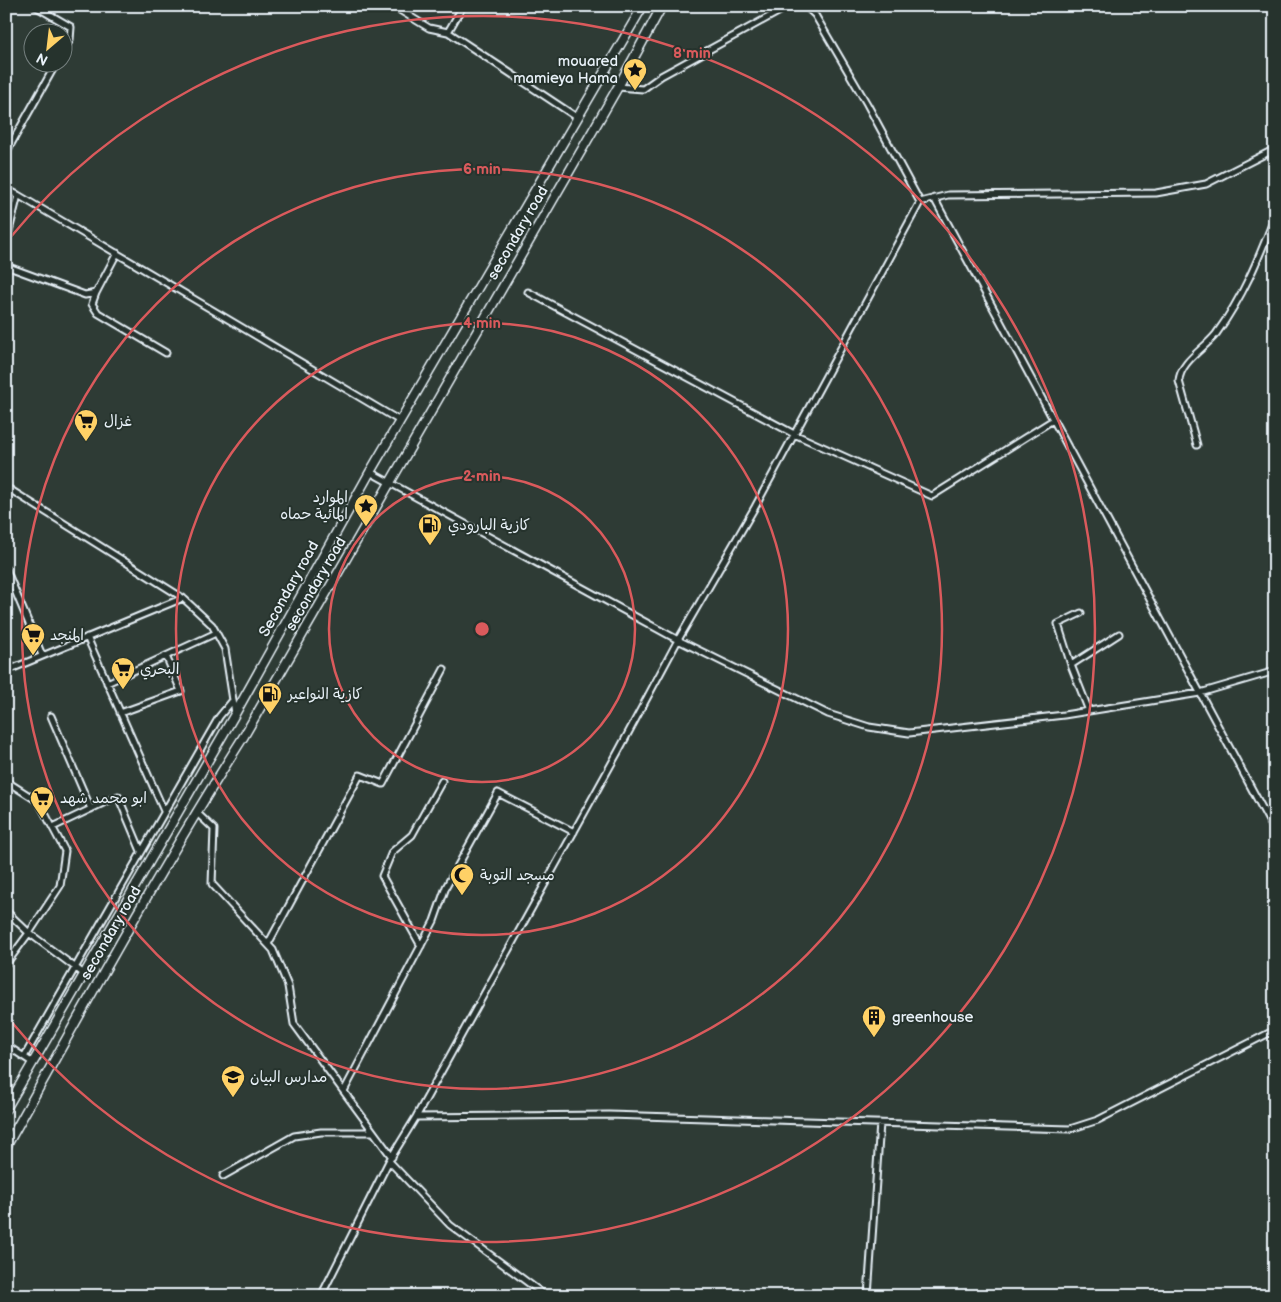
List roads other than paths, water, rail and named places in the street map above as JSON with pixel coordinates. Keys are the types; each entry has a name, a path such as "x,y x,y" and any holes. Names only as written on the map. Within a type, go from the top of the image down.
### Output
{"main road":[{"name":"Secondary road","path":"6,1109 235,714 370,472 643,6"},
{"name":"secondary road","path":"6,1147 196,812 244,736 618,87 662,6"}],"street":[{"path":"35,6 62,22"},
{"path":"393,6 429,28 448,32 578,118"},
{"path":"448,32 463,6"},
{"path":"618,87 643,89 660,76 789,6"},
{"path":"805,6 815,15 920,202"},
{"path":"6,153 51,72"},
{"path":"321,1296 390,1159 416,1117 574,832 920,202 948,195 1156,193 1206,184 1275,149"},
{"path":"6,189 400,421"},
{"path":"6,243 18,195"},
{"path":"934,198 1275,832"},
{"path":"1197,445 1178,382 1180,372 1205,347 1238,301 1254,271 1275,216"},
{"path":"117,254 92,304 98,313 166,353"},
{"path":"6,266 85,295 96,293"},
{"path":"528,292 794,434 932,496 1053,420"},
{"path":"370,472 678,640 828,714 869,727 909,732 1089,711 1200,694 1275,671"},
{"path":"6,487 183,598 212,625 224,649 235,714"},
{"path":"6,569 42,655"},
{"path":"6,670 183,598"},
{"path":"1081,613 1058,624 1071,665 1089,711"},
{"path":"107,682 216,633"},
{"path":"1071,665 1119,634"},
{"path":"87,637 164,811"},
{"path":"120,713 181,691 166,656"},
{"path":"268,944 360,775 383,784 444,669"},
{"path":"24,1057 219,717 233,700"},
{"path":"51,716 91,809"},
{"path":"6,730 6,736"},
{"path":"6,780 39,802 65,851 60,886 30,933 6,964"},
{"path":"421,946 382,876 392,852 412,835 442,781"},
{"path":"344,1090 434,921 446,887 498,793 574,832"},
{"path":"53,828 118,796 141,852"},
{"path":"196,812 214,829 212,884 273,950 288,986 294,1024 344,1090 390,1159 450,1225 546,1296"},
{"path":"6,911 30,933 84,974"},
{"path":"416,1117 610,1116 1070,1129 1098,1120 1275,1030"},
{"path":"6,1045 33,1063"},
{"path":"868,1296 880,1123"},
{"path":"223,1176 294,1136 321,1132 372,1132"}],"place":[{"name":"mouared mamieya Hama","path":"635,91"},
{"name":"غزال","path":"86,442"},
{"name":"الموارد المائية حماه","path":"366,527"},
{"name":"كازية البارودي","path":"430,546"},
{"name":"المنجد","path":"33,656"},
{"name":"البحري","path":"123,690"},
{"name":"كازية النواعير","path":"270,715"},
{"name":"ابو محمد شهد","path":"42,819"},
{"name":"مسجد التوبة","path":"462,896"},
{"name":"greenhouse","path":"874,1038"},
{"name":"مدارس البيان","path":"233,1098"}]}
